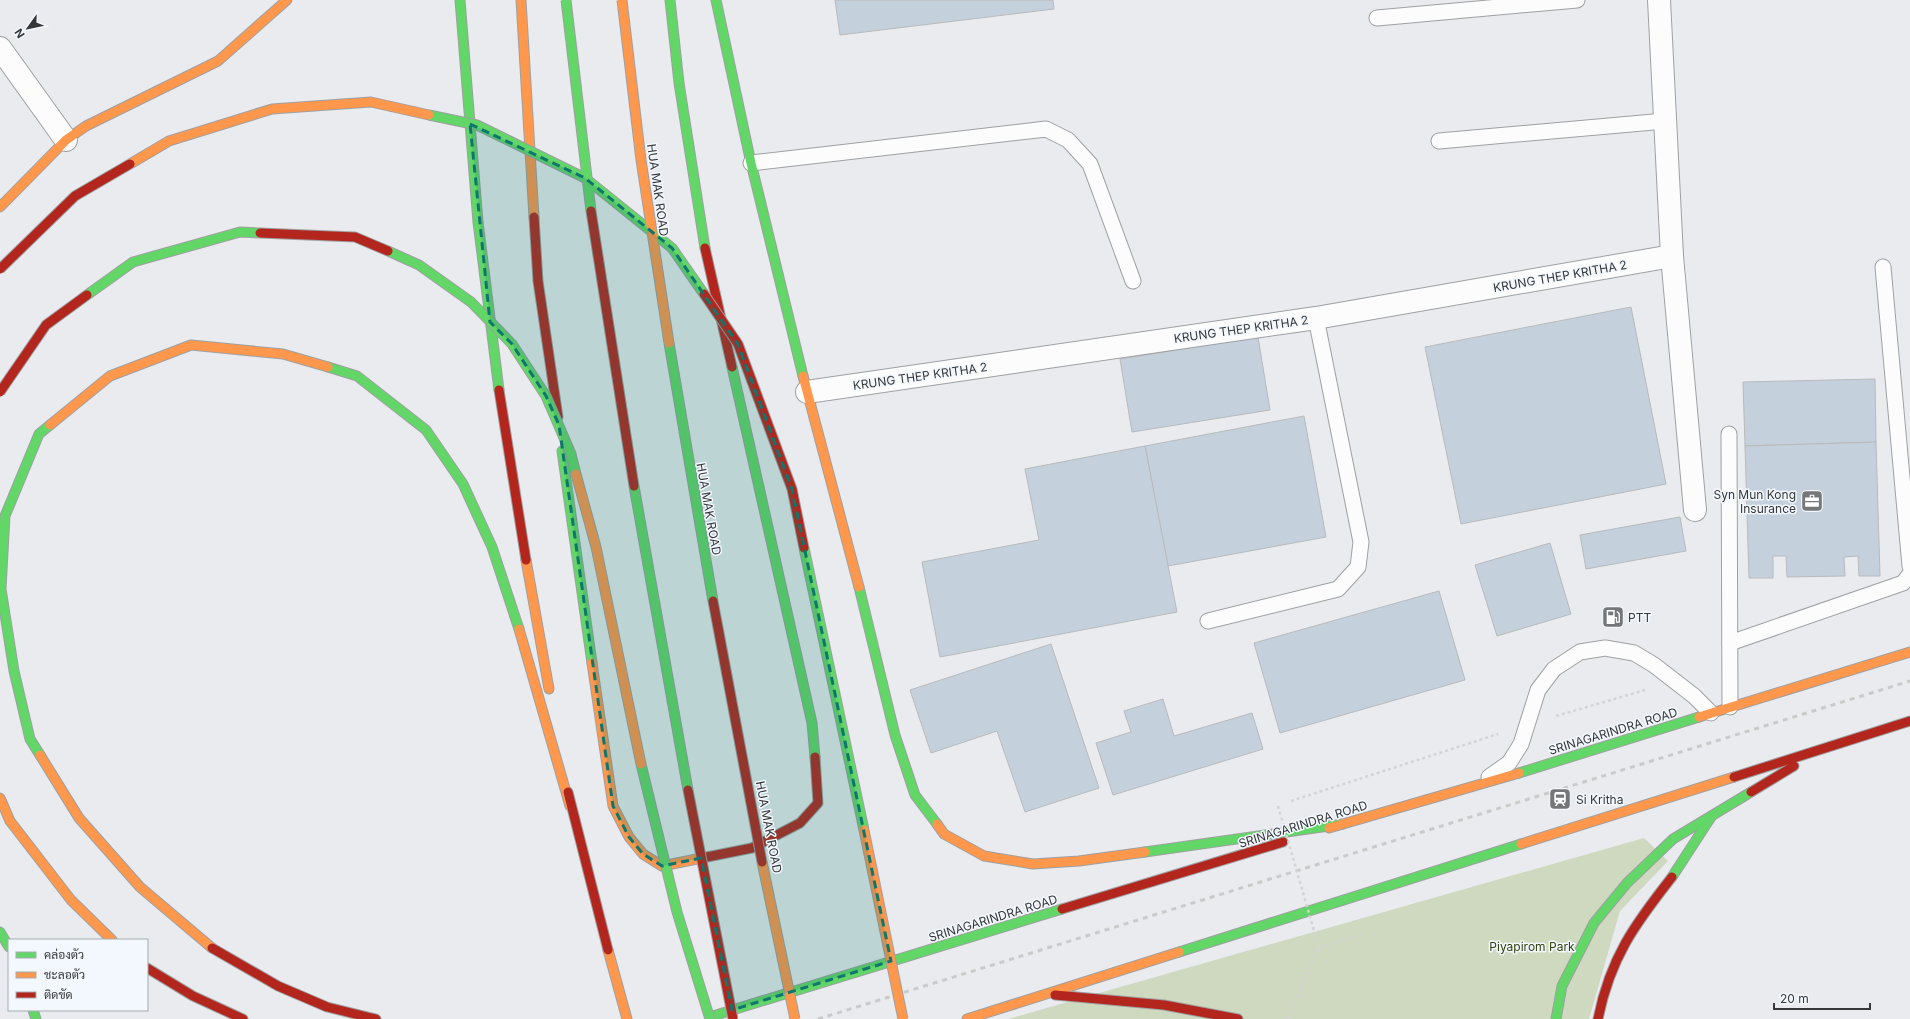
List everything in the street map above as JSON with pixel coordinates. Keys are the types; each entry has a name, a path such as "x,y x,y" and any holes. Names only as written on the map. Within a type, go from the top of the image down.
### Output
{"main road":[{"path":"0,208 66,140 86,126 218,61 287,0"},
{"path":"460,0 477,204 493,353 514,491 550,696"},
{"path":"521,0 538,281 613,806 629,837 643,854 662,866 752,848 800,823 818,803 812,723 703,239 680,83 670,0"},
{"path":"566,0 574,78 602,287 636,501 719,954 734,1019"},
{"name":"HUA MAK ROAD","path":"622,0 656,263 692,483 740,744 795,1019"},
{"path":"716,0 751,163 807,392 855,570 894,735 915,795 944,834 984,856 1033,864 1078,861 1343,824"},
{"path":"0,269 76,196 169,141 272,109 371,102 477,125 585,178 672,248 738,344 792,490 903,1019"},
{"path":"0,392 46,325 133,262 240,232 355,237 420,265 470,302 512,344 546,396 571,454 596,547 648,794 678,912 710,1019"},
{"path":"376,1019 327,1007 278,986 214,949 140,887 84,824 30,739 14,671 1,589 4,516 39,434 110,376 191,345 283,354 357,376 426,430 463,484 492,546 512,606 570,806 616,983 627,1019"},
{"name":"SRINAGARINDRA ROAD","path":"702,1019 1343,824 1479,785 1910,652"},
{"path":"555,719 570,806"},
{"path":"967,1019 1910,721"},
{"path":"1556,1019 1562,986 1594,923 1627,883 1673,839 1822,749"},
{"path":"0,798 10,821 71,900 111,939"},
{"path":"1598,1019 1605,985 1613,963 1648,906 1678,869 1711,817"},
{"path":"0,932 8,945"},
{"path":"148,969 178,989 224,1013 243,1019"},
{"path":"1044,994 1164,1005 1238,1019"}],"street":[{"path":"1660,0 1672,256 1695,510"},
{"path":"0,48 66,140"},
{"name":"KRUNG THEP KRITHA 2","path":"807,392 1316,318 1672,256"}],"lane":[{"path":"1378,18 1577,0"},
{"path":"1439,141 1666,120"},
{"path":"751,163 1046,129 1068,140 1090,164 1133,281"},
{"path":"1884,267 1910,566"},
{"path":"1208,621 1338,589 1358,567 1361,542 1316,318"},
{"path":"1729,434 1730,707"},
{"path":"1730,643 1903,584 1910,574"},
{"path":"1479,785 1509,763 1521,744 1538,690 1554,669 1580,652 1605,648 1634,653 1654,665 1694,696 1711,713"}],"path":[{"path":"1287,1019 1319,948 1278,806 1528,724 1675,682"},
{"path":"1319,948 1362,934"}],"highlighted area":[{"path":"470,124 585,178 672,248 738,344 792,489 891,961 732,1010 701,858 662,866 643,854 629,837 613,806 559,425 546,396 512,344 490,322"}],"green space":[{"name":"Piyapirom Park","path":"1644,838 1668,861 1620,911 1589,1019 1008,1019"}],"building":[{"path":"835,0 1053,0 1054,9 840,35"},
{"path":"1631,307 1666,484 1461,524 1425,347"},
{"path":"1258,337 1270,410 1132,432 1120,359"},
{"path":"1875,379 1876,442 1745,446 1743,382"},
{"path":"1304,416 1326,537 1168,566 1145,446"},
{"name":"Syn Mun Kong Insurance","path":"1876,442 1880,576 1859,576 1858,556 1844,557 1845,576 1787,577 1786,556 1773,556 1773,578 1749,578 1745,446"},
{"path":"1145,446 1177,612 940,657 922,562 1039,540 1025,469"},
{"path":"1680,517 1686,551 1586,569 1580,535"},
{"path":"1550,543 1571,614 1497,636 1475,565"},
{"path":"1439,591 1465,680 1280,733 1254,643"},
{"path":"1051,644 1099,788 1025,812 997,731 931,753 910,690"},
{"path":"1163,699 1174,736 1252,713 1263,749 1113,795 1096,743 1131,732 1124,711"}],"railway":[{"path":"818,1019 1910,681"}],"traffic: fast":[{"path":"460,0 478,222 499,390"},
{"path":"566,0 591,211"},
{"path":"670,0 679,83 705,248"},
{"path":"716,0 751,163 803,376"},
{"path":"429,115 477,125 585,178 672,248 704,294"},
{"path":"87,295 133,262 240,232 260,233"},
{"path":"388,251 419,265 471,302 512,344 546,396 571,454 576,474"},
{"path":"669,343 713,601"},
{"path":"328,367 357,376 426,430 463,484 492,547 519,629"},
{"path":"732,367 812,723 815,757"},
{"path":"40,755 30,739 14,671 1,589 5,516 39,434 50,425"},
{"path":"562,451 592,663"},
{"path":"634,486 688,790"},
{"path":"804,548 864,830"},
{"path":"859,587 895,735 915,795 937,824"},
{"path":"1519,773 1699,717"},
{"path":"641,764 677,912 710,1019"},
{"path":"1556,1019 1562,986 1594,923 1627,883 1673,839 1751,792"},
{"path":"1672,877 1711,817"},
{"path":"1145,852 1343,824"},
{"path":"1179,952 1521,844"},
{"path":"713,1016 1062,909"},
{"path":"0,932 8,945"},
{"path":"33,1011 36,1019"}],"traffic: slow":[{"path":"0,207 66,140 86,126 218,61 287,0"},
{"path":"521,0 534,217"},
{"path":"622,0 641,160 669,343"},
{"path":"130,164 169,141 272,109 371,102 429,115"},
{"path":"50,425 110,376 191,345 283,354 328,367"},
{"path":"803,376 859,587"},
{"path":"576,474 596,547 641,764"},
{"path":"526,560 549,689"},
{"path":"519,629 570,806"},
{"path":"1699,717 1910,652"},
{"path":"592,663 613,806 629,837 643,854 662,866 702,858"},
{"path":"40,755 79,818 140,887 212,948"},
{"path":"1329,828 1519,773"},
{"path":"1521,844 1734,777"},
{"path":"0,798 10,821 71,900 111,939"},
{"path":"937,824 944,834 984,856 1033,864 1079,861 1145,852"},
{"path":"864,830 903,1019"},
{"path":"762,862 795,1019"},
{"path":"608,950 627,1019"},
{"path":"967,1019 1179,952"}],"traffic: jam":[{"path":"0,269 75,196 130,164"},
{"path":"591,211 634,486"},
{"path":"534,217 538,281 558,417"},
{"path":"260,233 355,237 388,251"},
{"path":"705,248 732,367"},
{"path":"704,294 738,344 792,489 804,548"},
{"path":"0,392 46,325 87,295"},
{"path":"499,390 526,560"},
{"path":"713,601 762,862"},
{"path":"1734,777 1910,721"},
{"path":"702,858 752,848 800,823 818,803 815,757"},
{"path":"1751,792 1794,766"},
{"path":"688,790 733,1019"},
{"path":"568,792 608,950"},
{"path":"1062,909 1283,842"},
{"path":"1598,1019 1609,978 1617,960 1635,926 1672,877"},
{"path":"212,948 278,986 327,1007 376,1019"},
{"path":"148,969 193,996 243,1019"},
{"path":"1055,995 1164,1005 1238,1019"}],"place":[{"name":"Syn Mun Kong Insurance","path":"1812,501"},
{"name":"PTT","path":"1613,617"},
{"name":"Si Kritha","path":"1560,799"}]}
